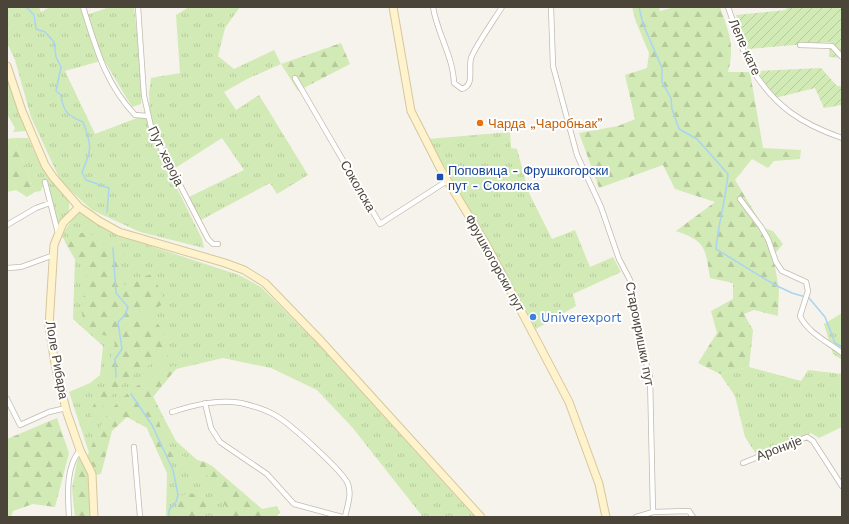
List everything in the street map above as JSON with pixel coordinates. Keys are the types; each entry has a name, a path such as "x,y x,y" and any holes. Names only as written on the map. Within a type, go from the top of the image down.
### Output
{"street":[{"path":"83,7 102,66 111,85 121,100 135,115 148,116"},
{"name":"Пут хероја","path":"138,7 144,96 152,131 208,238 213,244 218,244"},
{"name":"Фрушкогорски пут","path":"393,7 411,111 447,181 489,250 569,402 599,484 606,517"},
{"path":"433,7 434,16 451,61 454,83 462,89 469,83 471,59 502,7"},
{"name":"Староиришки пут","path":"552,7 553,66 577,155 601,207 619,259 630,280 640,340 650,377 654,512"},
{"name":"Лепе кате","path":"728,7 752,68 774,99 800,120 821,131 842,138"},
{"path":"800,46 832,46 842,57"},
{"path":"7,66 22,111 45,165 53,177 78,206 99,222 119,232 225,263 244,270 265,283 321,341 480,517"},
{"name":"Соколска","path":"295,78 380,224 447,181"},
{"path":"45,182 58,233"},
{"path":"740,199 761,226 768,239 776,262 782,271 806,282 808,291 800,316 803,322 824,342 842,352"},
{"path":"7,225 36,208 50,203"},
{"name":"Лоле Рибара","path":"78,206 67,218 58,233 54,255 49,326 55,364 66,408 80,450 92,474 94,517"},
{"path":"7,268 21,267 54,255"},
{"path":"7,399 20,425 49,412 66,408"},
{"path":"172,412 205,403 226,402 255,406 278,417 305,439 347,481 349,497 345,517"},
{"path":"205,403 211,428 220,442 272,478 294,504 342,517"},
{"name":"Ароније","path":"743,463 806,437 813,440 840,479 842,486"},
{"path":"134,447 140,517"},
{"path":"69,517 68,484 74,458 80,450"},
{"path":"636,517 654,512 684,510 689,511 693,517"}],"green space":[{"path":"7,7 39,7 41,12 50,7 84,7 86,15 110,7 134,7 142,77 141,104 132,107 104,60 65,71 95,134 150,113 149,93 151,78 180,73 176,15 189,7 240,7 225,28 218,56 234,69 274,50 281,64 247,79 224,92 236,110 259,95 308,175 277,194 270,183 201,220 189,197 244,170 222,138 169,172 202,239 204,248 140,232 92,210 61,182 31,117 15,60 7,43"},
{"path":"632,7 659,7 660,11 675,7 720,7 731,46 728,72 750,72 763,148 801,150 800,159 774,161 768,168 752,159 735,180 764,228 773,231 783,244 773,256 779,289 778,316 754,310 744,314 753,330 749,367 720,374 698,363 717,333 711,311 733,299 733,283 710,278 703,247 694,239 676,231 715,202 675,189 663,165 599,188 579,133 618,126 635,119 625,75 647,68 649,53 636,22"},
{"path":"787,7 842,7 842,58 829,57 830,42 748,49 736,15 786,10"},
{"path":"341,43 350,64 298,91 281,64"},
{"path":"821,68 837,86 842,86 842,105 824,108 815,88 775,98 759,80 757,71"},
{"path":"7,77 26,131 13,132 15,128 7,114"},
{"path":"510,132 511,148 517,149 529,193 552,239 575,230 590,267 613,257 621,272 573,294 576,306 536,329 489,243 428,139"},
{"path":"14,138 28,138 41,166 68,200 69,210 63,219 57,223 47,186 42,187 41,191 35,192"},
{"path":"14,138 35,192 27,197 16,190 7,192 7,139"},
{"path":"78,212 123,237 239,275 261,287 318,344 475,517 423,517 352,427 317,390 271,368 223,358 176,369 153,397 176,441 261,517 166,517 167,473 147,427 127,417 107,429 89,453 69,392 90,383 100,375 103,346 73,319 75,259 62,236"},
{"path":"79,233 89,233 104,245 122,252 124,255 119,260 124,285 154,273 157,274 156,281 164,300 162,305 146,312 144,316 150,323 158,324 165,336 168,350 167,358 144,368 124,383 99,412 92,423 91,415 94,404 107,386 107,368 115,344 111,337 85,330 80,302 88,290 85,266 81,261 75,259 65,242 70,237"},
{"path":"842,313 842,360 833,354 824,324"},
{"path":"175,365 176,369 153,396 162,415 159,420 161,431 164,433 172,451 181,451 182,456 205,462 212,466 262,509 277,506 280,512 276,517 225,517 228,516 230,511 221,500 223,492 210,483 211,479 178,459 172,461 170,471 167,473 147,428 127,417 112,431 101,474 96,475 87,457 101,425 108,415 133,389 153,376"},
{"path":"749,367 801,381 808,370 842,374 842,427 819,438 811,433 756,454 745,437 735,396 720,374"},
{"path":"57,418 69,453 55,507 33,504 13,511 11,517 7,517 7,439"},
{"path":"79,457 89,475 91,517 75,517 72,489"},
{"path":"187,493 197,495 204,499 206,506 203,517 172,517 181,496"}],"waterway":[{"path":"26,7 34,15 36,29 45,32 54,42 56,57 61,67 56,91 61,95 63,106 67,113 83,122 90,147 88,158 82,172 86,180 109,188 107,212"},
{"path":"639,7 643,24 662,68 662,82 671,98 672,109 679,129 697,139 728,174 716,249 775,285 792,293 809,298 825,317 835,343 842,347"},
{"path":"113,248 116,293 128,307 125,315 118,322 122,349 115,359 116,377"},
{"path":"131,394 152,425 173,470 178,495 176,502 169,510 169,517"}],"place":[{"name":"Чарда „Чаробњак”","path":"480,123"},
{"name":"Поповица - Фрушкогорски пут - Соколска","path":"440,177"},
{"name":"Univerexport","path":"533,317"}]}
